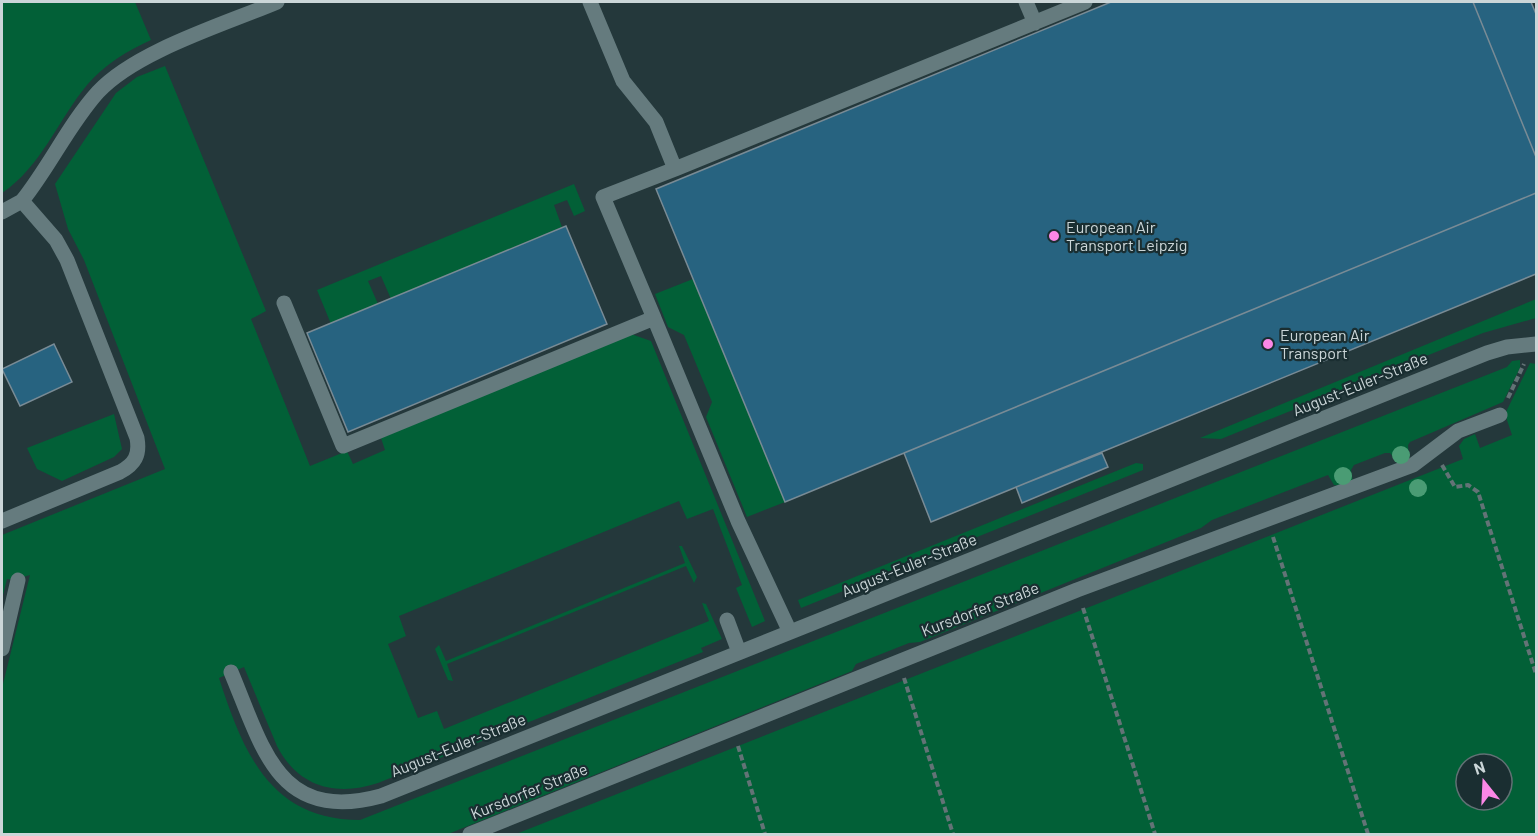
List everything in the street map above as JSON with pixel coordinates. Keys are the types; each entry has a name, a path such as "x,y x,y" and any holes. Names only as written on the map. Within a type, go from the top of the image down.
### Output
{"street":[{"path":"2,212 22,201 83,112 117,74 157,52 277,2"},
{"path":"590,2 623,81 652,116 675,169"},
{"path":"1026,2 1035,23"},
{"path":"790,632 738,521 603,197 1085,2"},
{"path":"2,521 130,467 139,448 67,260 56,240 22,201"},
{"path":"284,303 343,446 654,318"},
{"name":"August-Euler-Straße","path":"231,672 265,753 277,773 295,788 312,797 333,802 355,803 381,796 1487,353 1507,347 1536,344"},
{"name":"Kursdorfer Straße","path":"470,834 898,660 1077,590 1413,465 1458,431 1500,415"},
{"path":"2,649 18,580"},
{"path":"727,620 739,652"}],"path":[{"path":"1500,415 1523,369"},
{"path":"1434,451 1455,487 1468,485 1478,492 1536,674"},
{"path":"1267,519 1368,834"},
{"path":"1077,590 1155,834"},
{"path":"898,660 953,834"},
{"path":"732,728 765,834"}],"green space":[{"path":"2,2 135,2 151,40 117,59 94,77 28,170 2,193"},
{"path":"165,66 266,311 251,319 310,466 347,451 353,464 385,450 381,438 631,334 651,341 765,621 752,627 736,588 742,585 713,509 687,519 679,501 399,616 406,636 388,644 418,718 437,711 444,729 709,621 702,603 706,604 722,639 701,648 703,652 378,783 347,789 320,785 307,779 286,760 277,746 244,667 219,678 238,731 265,777 282,795 303,808 329,817 360,820 1507,367 1512,361 1520,360 1520,368 1503,402 1410,442 1408,445 1409,458 1398,463 1390,453 1385,453 1354,465 1351,470 1353,482 1340,486 1334,485 1328,475 1212,520 1201,528 920,642 909,643 856,664 852,671 448,834 2,834 2,688 30,575 13,580 7,579 2,599 2,535 165,469 84,260 68,229 55,184 116,93 137,77"},
{"path":"574,184 585,211 574,216 567,200 554,205 562,227 391,299 381,276 368,281 378,304 331,324 317,290"},
{"path":"693,279 785,502 747,517 706,417 712,402 684,335 668,327 655,294"},
{"path":"1536,299 1536,318 1483,333 1221,439 1200,438"},
{"path":"1530,363 1536,364 1536,834 516,834 1463,459 1459,446 1464,439 1475,434 1480,448 1512,435 1505,414"},
{"path":"114,414 122,449 114,457 62,481 37,469 27,448"},
{"path":"1136,463 1143,464 1143,470 801,608 798,600"},
{"path":"679,546 682,546 697,577 694,583 686,566 447,664 453,681 448,680 435,649 439,645 446,661 685,563"}],"building":[{"name":"European Air Transport Leipzig","path":"1111,2 1473,2 1536,157 1536,193 785,502 656,189"},
{"path":"1473,2 1531,2 1536,14 1536,157"},
{"name":"European Air Transport","path":"1536,193 1536,274 931,522 904,453"},
{"path":"566,226 607,324 348,432 307,333"},
{"path":"54,344 72,382 20,406 2,369"},
{"path":"1102,453 1108,467 1022,503 1016,487"}],"place":[{"name":"European Air Transport Leipzig","path":"1054,236"},
{"name":"European Air Transport","path":"1268,344"}]}
